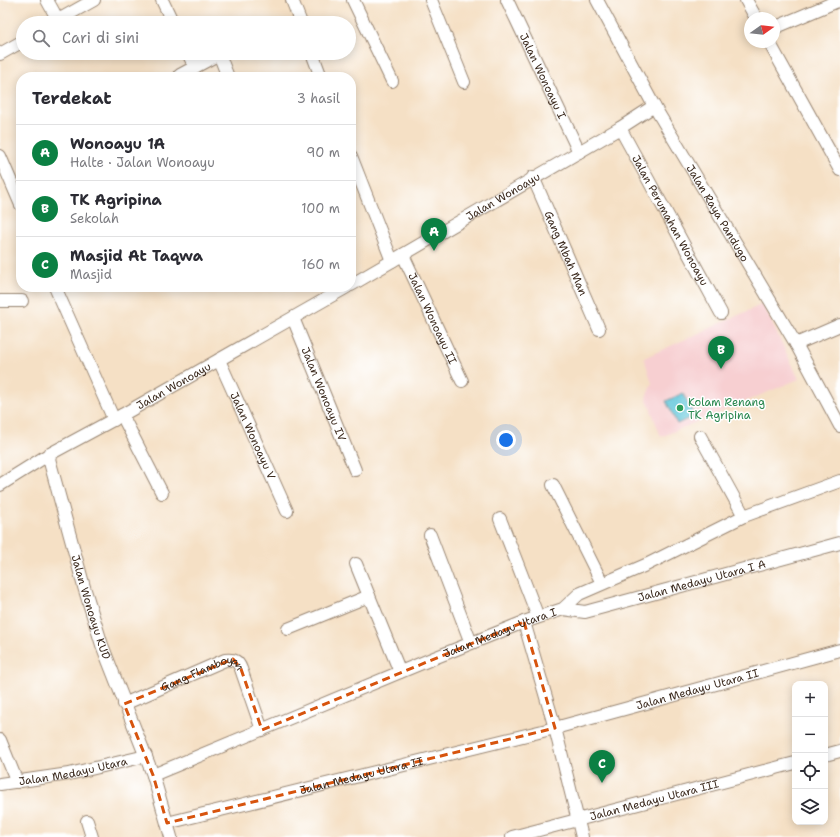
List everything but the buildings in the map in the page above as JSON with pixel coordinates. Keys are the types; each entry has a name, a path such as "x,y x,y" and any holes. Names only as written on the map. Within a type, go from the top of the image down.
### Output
{"street":[{"path":"47,0 54,16"},
{"path":"66,16 94,0"},
{"path":"162,0 170,16"},
{"path":"292,0 298,16"},
{"path":"353,0 392,81"},
{"path":"431,0 464,82"},
{"name":"Jalan Wonoayu I","path":"507,0 579,152"},
{"name":"Jalan Raya Pandugo","path":"597,0 654,106 796,344 840,426"},
{"path":"746,0 753,12"},
{"path":"780,25 840,0"},
{"path":"0,54 16,45"},
{"path":"772,48 840,170"},
{"path":"191,60 194,67"},
{"path":"186,72 207,60"},
{"path":"222,60 226,72"},
{"path":"315,60 319,72"},
{"name":"Jalan Wonoayu","path":"356,282 533,177 620,128 654,106"},
{"name":"Jalan Perumahan Wonoayu","path":"620,128 721,313"},
{"path":"0,156 16,193"},
{"path":"356,169 392,261"},
{"name":"Gang Mbah Man","path":"533,177 598,329"},
{"name":"Jalan Wonoayu II","path":"403,255 462,381"},
{"path":"57,292 118,417 162,493"},
{"name":"Jalan Wonoayu","path":"0,485 48,454 118,417 338,292"},
{"path":"0,301 22,301"},
{"name":"Jalan Wonoayu IV","path":"293,318 355,470"},
{"path":"796,344 840,325"},
{"name":"Jalan Wonoayu V","path":"219,360 287,511"},
{"path":"700,436 744,516"},
{"name":"Jalan Wonoayu KUD","path":"48,454 84,587 102,645 124,704 146,756"},
{"name":"Jalan Medayu Utara I","path":"153,775 471,643 524,622 563,609 579,594 648,564 744,516 840,482"},
{"path":"553,485 602,583"},
{"path":"500,519 538,617"},
{"path":"430,535 471,643"},
{"name":"Jalan Medayu Utara I A","path":"563,609 585,612 840,543"},
{"path":"356,564 400,672"},
{"path":"288,629 369,596"},
{"path":"524,622 555,728 582,837"},
{"name":"Jalan Medayu Utara II","path":"167,823 555,728 840,650"},
{"name":"Gang Flamboyan","path":"124,704 225,660 233,659 238,662 262,730"},
{"path":"0,740 17,782"},
{"path":"828,754 840,751"},
{"path":"146,756 171,837"},
{"name":"Jalan Medayu Utara","path":"0,784 69,774 146,756"},
{"name":"Jalan Medayu Utara III","path":"512,837 792,764"},
{"path":"86,821 92,837"}],"highlighted area":[{"path":"524,622 555,728 167,823 153,775 124,704 233,659 241,669 262,730"}],"shaded area":[{"path":"763,304 799,379 661,437 646,397 652,383 644,358"}],"water":[{"name":"Kolam Renang TK Agripina","path":"683,393 694,416 677,424 666,401"}],"place":[{"name":"Wonoayu 1A","path":"434,251"},
{"name":"TK Agripina","path":"721,369"},
{"name":"Kolam Renang TK Agripina","path":"680,408"},
{"name":"Masjid At Taqwa","path":"602,783"}]}
